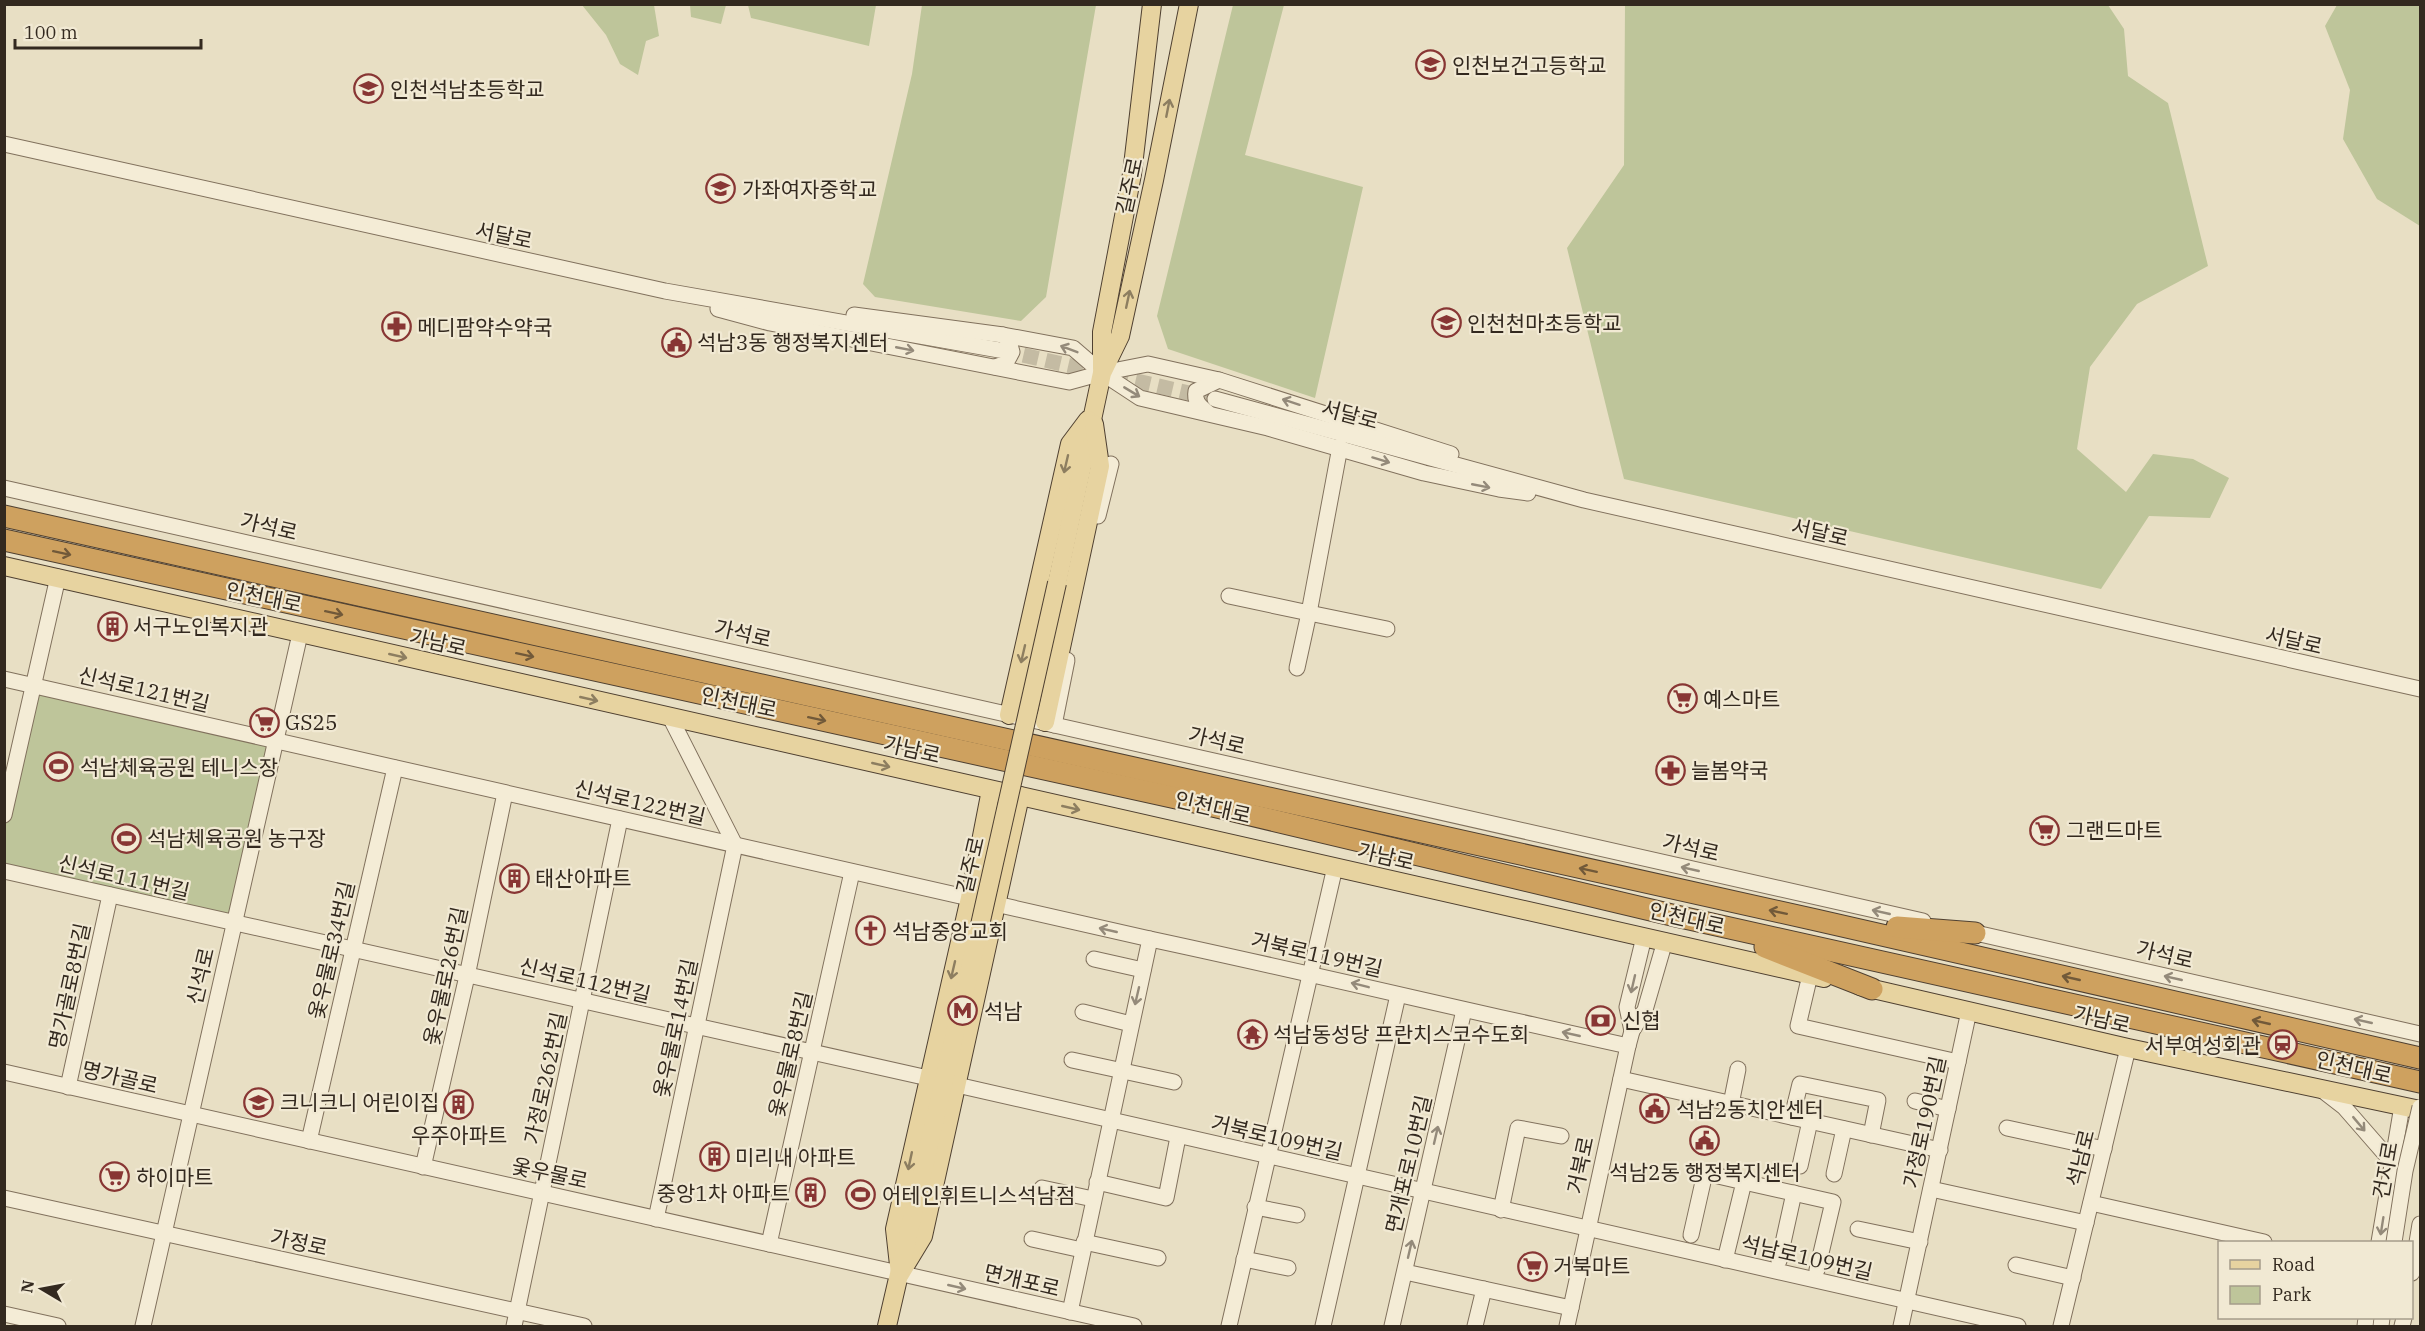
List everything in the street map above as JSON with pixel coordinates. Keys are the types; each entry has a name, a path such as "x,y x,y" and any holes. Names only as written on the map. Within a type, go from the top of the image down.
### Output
{"highway":[{"name":"인천대로","path":"4,516 1816,920 2421,1058"},
{"name":"인천대로","path":"4,540 1217,807 1676,916 2421,1082"},
{"path":"1676,916 1776,951 1872,989"},
{"path":"1816,920 1974,933"}],"main road":[{"name":"길주로","path":"1102,374 1101,332 1132,174 1152,4"},
{"name":"길주로","path":"887,1326 1057,583 1092,413 1102,374 1120,336 1189,4"},
{"name":"길주로","path":"1009,715 1070,444 1092,413"},
{"name":"길주로","path":"1049,724 1100,465 1092,413"},
{"name":"가남로","path":"4,566 1665,941 2128,1048 2414,1108"},
{"path":"900,1274 895,1229 970,898 991,790"},
{"path":"900,1274 923,1236 1020,796"}],"street":[{"name":"서달로","path":"4,144 665,291 999,350"},
{"path":"665,291 774,303 1003,335 1073,348 1102,374 1140,398 1340,447 1424,473 1499,489 1584,500"},
{"path":"665,291 738,315 771,323 1069,382 1148,364 1219,380 1517,475 1584,500"},
{"path":"995,367 1006,363 1012,352 1009,341 1003,335"},
{"path":"1209,414 1197,404 1194,398 1196,391 1219,380"},
{"name":"서달로","path":"1215,399 1584,500 2421,689"},
{"path":"1298,668 1340,447"},
{"path":"1049,724 1111,464"},
{"name":"가석로","path":"4,488 2421,1034"},
{"path":"4,815 58,577"},
{"path":"1230,596 1387,629"},
{"name":"신석로","path":"143,1326 300,634"},
{"name":"신석로121번길","path":"4,679 275,740"},
{"path":"670,717 735,845"},
{"name":"신석로122번길","path":"275,740 997,905"},
{"name":"옻우물로34번길","path":"309,1141 395,768"},
{"name":"옻우물로26번길","path":"423,1167 467,976 505,793"},
{"name":"가정로262번길","path":"514,1326 620,819"},
{"name":"옻우물로14번길","path":"656,1219 735,845"},
{"path":"1229,1326 1335,867"},
{"name":"신석로111번길","path":"4,871 234,923"},
{"name":"옻우물로8번길","path":"769,1244 852,872"},
{"name":"명가골로8번길","path":"68,1087 110,895"},
{"name":"거북로119번길","path":"997,905 1310,973 1628,1046"},
{"name":"신석로112번길","path":"234,923 928,1078"},
{"path":"1632,1031 1627,1007 1644,937"},
{"path":"1070,1312 1109,1121 1150,939"},
{"path":"1632,1031 1645,1010 1665,941"},
{"path":"1094,959 1143,970"},
{"path":"1810,975 1798,1026 1958,1062"},
{"path":"1323,1326 1398,995"},
{"name":"면개포로10번길","path":"1392,1326 1464,1010"},
{"name":"가정로190번길","path":"1901,1326 1969,1011"},
{"path":"1083,1012 1131,1024"},
{"name":"거북로","path":"1567,1326 1632,1031"},
{"name":"석남로","path":"2061,1326 2128,1048"},
{"path":"1072,1060 1174,1082"},
{"path":"1731,1104 1737,1069"},
{"name":"명가골로","path":"4,1072 190,1114"},
{"path":"1621,1079 1940,1150"},
{"path":"1792,1117 1800,1084 1878,1100 1871,1135"},
{"name":"거북로109번길","path":"957,1085 1588,1229"},
{"path":"2322,1090 2344,1107 2392,1162"},
{"path":"1915,1101 1948,1109"},
{"path":"2379,1241 2392,1162 2414,1108"},
{"name":"건지로","path":"2394,1241 2414,1108"},
{"name":"옻우물로","path":"190,1114 900,1274"},
{"path":"1800,1166 1809,1121"},
{"name":"거북로","path":"1502,1210 1518,1128 1561,1136"},
{"path":"2007,1128 2104,1149"},
{"path":"1834,1174 1844,1129"},
{"path":"1097,1182 1166,1198 1178,1137"},
{"path":"1691,1235 1705,1173 1833,1202 1817,1270"},
{"path":"1725,1260 1744,1182"},
{"path":"1042,1188 1093,1200"},
{"path":"1931,1189 2086,1223"},
{"path":"1779,1261 1794,1193"},
{"name":"가정로","path":"4,1198 584,1326"},
{"path":"2091,1203 2260,1241"},
{"path":"1255,1207 1297,1215"},
{"path":"2413,1268 2421,1224"},
{"name":"석남로109번길","path":"1588,1229 2018,1326"},
{"path":"1858,1229 1920,1242"},
{"path":"1032,1239 1158,1258"},
{"path":"1244,1259 1288,1268"},
{"path":"2016,1265 2073,1278"},
{"path":"1405,1272 1571,1308"},
{"name":"면개포로","path":"900,1274 1134,1326"},
{"path":"1475,1326 1484,1289"},
{"path":"12,1319 58,1326"}],"green space":[{"path":"690,4 726,5 721,24 691,17"},
{"path":"582,5 654,5 659,36 646,41 638,75 620,64 606,35"},
{"path":"748,5 876,5 869,46 751,18"},
{"path":"922,5 1096,5 1046,297 1021,321 875,297 863,284 912,74"},
{"path":"1233,5 1284,5 1245,155 1363,187 1315,398 1168,349 1157,316"},
{"path":"1625,5 2108,5 2124,29 2128,76 2168,103 2208,266 2137,304 2090,367 2077,449 2126,492 2153,454 2193,459 2229,478 2210,518 2149,516 2101,589 1624,479 1567,248 1624,165"},
{"path":"2337,5 2420,5 2420,226 2377,199 2343,139 2350,90 2325,26"},
{"path":"33,686 275,740 234,923 5,871 5,815"}],"tunnel":[{"path":"1001,350 1215,399"}],"place":[{"name":"인천보건고등학교","path":"1431,65"},
{"name":"인천석남초등학교","path":"369,89"},
{"name":"가좌여자중학교","path":"721,189"},
{"name":"인천천마초등학교","path":"1446,323"},
{"name":"메디팜약수약국","path":"396,327"},
{"name":"석남3동 행정복지센터","path":"676,342"},
{"name":"서구노인복지관","path":"112,626"},
{"name":"예스마트","path":"1682,699"},
{"name":"GS25","path":"264,722"},
{"name":"석남체육공원 테니스장","path":"59,767"},
{"name":"늘봄약국","path":"1670,770"},
{"name":"그랜드마트","path":"2045,830"},
{"name":"석남체육공원 농구장","path":"126,838"},
{"name":"태산아파트","path":"514,878"},
{"name":"석남중앙교회","path":"871,931"},
{"name":"석남","path":"963,1011"},
{"name":"신협","path":"1601,1020"},
{"name":"석남동성당 프란치스코수도회","path":"1252,1034"},
{"name":"서부여성회관","path":"2282,1045"},
{"name":"크니크니 어린이집","path":"259,1102"},
{"name":"우주아파트","path":"459,1104"},
{"name":"석남2동치안센터","path":"1655,1109"},
{"name":"석남2동 행정복지센터","path":"1705,1141"},
{"name":"미리내 아파트","path":"714,1157"},
{"name":"하이마트","path":"115,1177"},
{"name":"중앙1차 아파트","path":"811,1193"},
{"name":"어테인휘트니스석남점","path":"861,1195"},
{"name":"거북마트","path":"1532,1266"}]}
